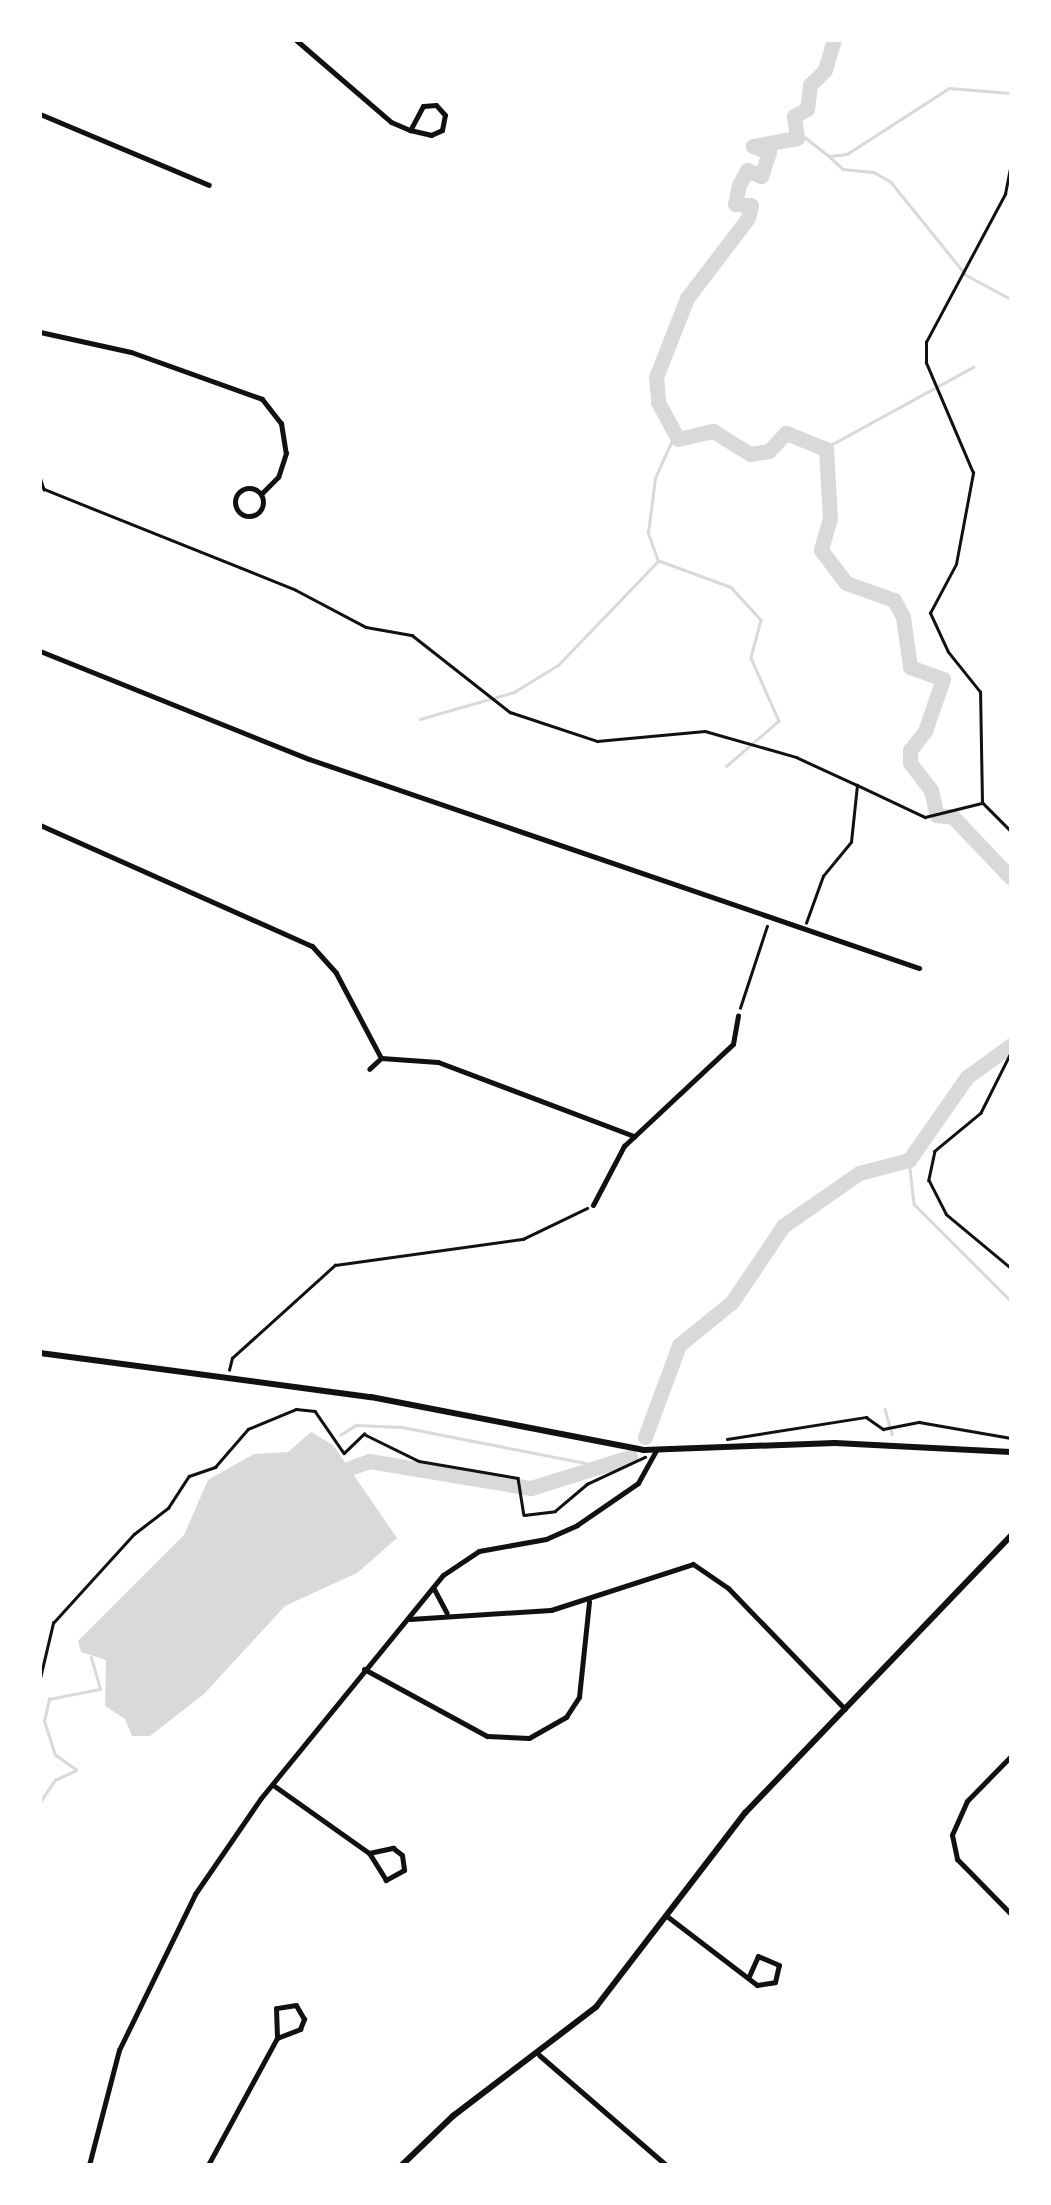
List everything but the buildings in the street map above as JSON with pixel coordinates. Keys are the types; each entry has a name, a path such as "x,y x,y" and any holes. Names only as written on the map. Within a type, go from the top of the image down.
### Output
{"street":[{"path":"296,40 379,115 410,130 437,134 445,114 424,106 410,130"},
{"path":"40,114 209,186"},
{"path":"40,332 131,352 262,399 281,423 286,453 278,477 262,494 256,514 236,508 243,489 262,494"},
{"path":"40,652 309,759 919,968"},
{"path":"40,824 312,946 336,973 380,1058"},
{"path":"593,1205 606,1171 634,1136 730,1047 738,1014"},
{"path":"369,1069 380,1058 438,1062 634,1136"},
{"path":"40,1353 384,1400 656,1452 834,1443 1011,1452"},
{"path":"89,2165 127,2033 195,1894 272,1785 364,1669 433,1588 478,1550 546,1538 592,1516 638,1484 656,1452"},
{"path":"402,2165 453,2116 540,2054 596,2007 745,1813 1011,1536"},
{"path":"407,1620 446,1613 500,1617 590,1602 693,1564 703,1567 845,1710"},
{"path":"433,1588 446,1613"},
{"path":"364,1669 487,1736 529,1738 566,1717 579,1697 590,1602"},
{"path":"1011,1756 967,1801 952,1835 956,1859 1011,1914"},
{"path":"272,1785 370,1853 386,1880 404,1870 402,1855 393,1848 370,1853"},
{"path":"668,1916 749,1976 770,1986 779,1965 758,1956 749,1976"},
{"path":"208,2165 277,2038 276,2008 296,2006 304,2020 300,2030 277,2038"},
{"path":"540,2054 666,2165"}],"path":[{"path":"1011,162 1005,194 948,298 932,333 926,363 973,473 956,564 934,598 931,619 980,692 982,803 1011,831"},
{"path":"40,477 44,489 296,590 366,627 412,634 510,712 596,741 705,730 796,757 925,816 982,803"},
{"path":"803,929 823,876 851,842 857,785"},
{"path":"738,1014 770,918"},
{"path":"1011,1053 981,1114 935,1152 929,1180 946,1214 1011,1268"},
{"path":"227,1378 232,1358 335,1265 524,1239 593,1205"},
{"path":"40,1646 134,1534 168,1508 189,1476 202,1474 248,1429 306,1409 315,1411 344,1453 364,1434 419,1461 517,1478 524,1514 555,1511 587,1484 656,1452"},
{"path":"726,1439 866,1417 882,1429 919,1422 1011,1438"},
{"path":"40,1678 46,1638"}],"shaded area":[{"path":"311,1432 333,1445 397,1538 357,1573 285,1606 204,1694 150,1736 132,1736 125,1719 105,1706 106,1660 81,1652 78,1641 184,1535 208,1480 254,1454 288,1452"}],"waterway":[{"path":"834,40 825,70 810,85 807,109 794,116 797,138 753,146 769,152 761,176 747,170 739,185 735,204 751,205 748,218 687,298 656,377 658,402 678,439 713,431 750,454 769,451 786,433 826,449 830,518 821,550 846,583 894,600 903,617 910,667 943,679 925,731 910,750 910,763 931,790 937,815 953,817 1011,878"},
{"path":"792,127 829,156 847,154 949,88 1011,93"},
{"path":"830,157 843,169 874,172 891,182 966,275 1011,299"},
{"path":"825,448 973,367"},
{"path":"420,719 514,692 558,665 658,561 648,533 655,478 674,436"},
{"path":"660,561 731,587 761,620 751,658 779,721 727,766"},
{"path":"645,1437 679,1345 732,1302 783,1226 859,1173 909,1160 967,1077 1011,1045"},
{"path":"909,1160 914,1204 1011,1301"},
{"path":"885,1409 892,1434"},
{"path":"340,1435 356,1425 402,1427 606,1467"},
{"path":"350,1468 369,1461 531,1488 630,1457"},
{"path":"40,1802 55,1780 76,1770 55,1755 44,1721 49,1699 100,1689 91,1657"},
{"path":"1011,1988 1011,2006"}]}
